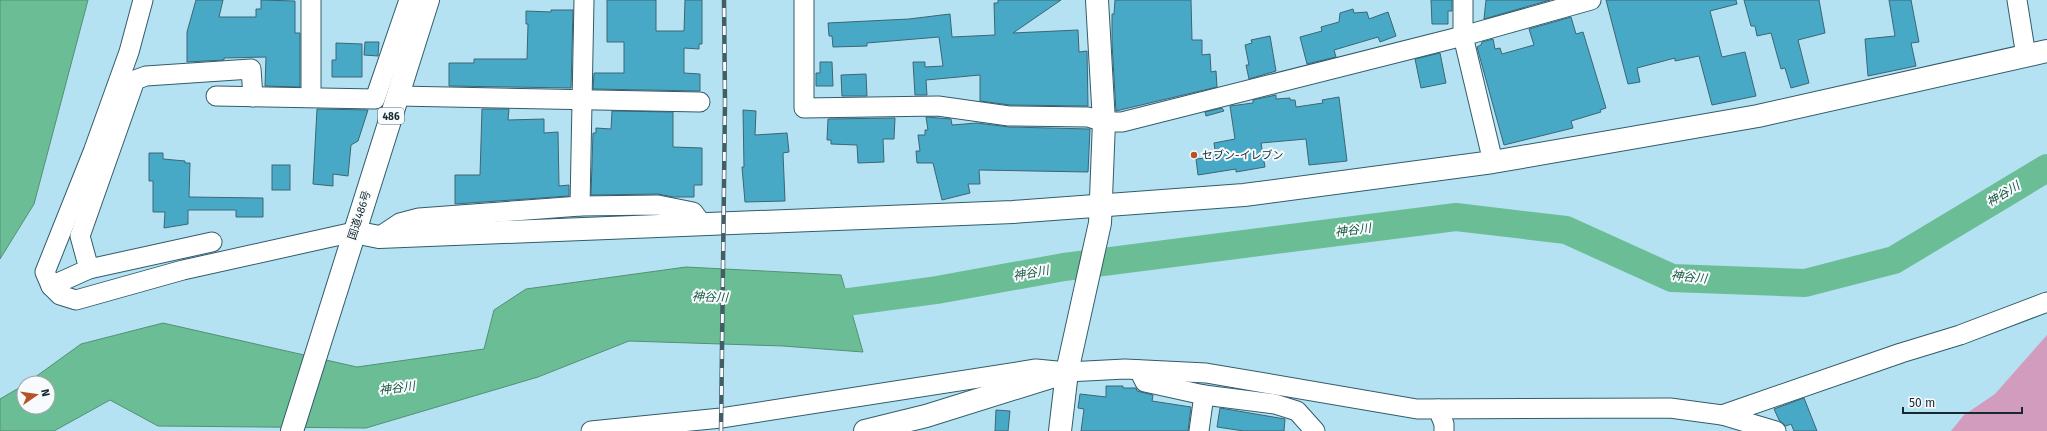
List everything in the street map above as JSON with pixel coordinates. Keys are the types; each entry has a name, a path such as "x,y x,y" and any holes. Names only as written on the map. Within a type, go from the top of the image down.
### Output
{"main road":[{"name":"国道486号","path":"292,431 428,0"},
{"path":"1060,431 1067,372 1101,214 1104,122 1097,0"},
{"path":"354,232 379,237 1013,212 1101,214 1493,162 1758,116 2047,51"},
{"path":"865,431 926,416 1067,372"}],"street":[{"path":"143,0 127,59 93,152 51,253 45,272 51,286 60,295 76,300 183,270 354,232"},
{"path":"311,0 311,97"},
{"path":"216,96 375,98 409,0"},
{"path":"580,206 584,0"},
{"path":"804,0 804,108 938,106 1009,116 1088,117 1104,122 1122,122 1187,107 1463,36 1590,0"},
{"path":"1463,0 1463,36 1493,162"},
{"path":"2017,0 2026,56"},
{"path":"89,269 80,236 134,80 146,76 251,69 253,97"},
{"path":"398,96 700,102"},
{"path":"379,237 400,224 419,218 580,206 658,205 693,212 702,224"},
{"path":"51,286 89,269 212,242"},
{"path":"1722,415 1901,353 1960,335 2047,302"},
{"path":"592,431 685,426 729,417 1036,368 1067,372 1139,370 1206,373 1417,409 1670,408 1722,415 1776,431"},
{"path":"1139,370 1145,382 1204,395 1275,404 1297,411 1315,431"},
{"path":"1199,431 1204,395"},
{"path":"1438,409 1444,424 1444,431"}],"shaded area":[{"path":"2047,335 2047,431 1951,431 1964,415 1995,394"}],"water":[{"path":"0,0 88,0 34,204 0,259"},
{"path":"686,267 841,275 863,352 783,346 629,341 538,377 366,428 158,426 110,400 54,431 0,431 0,399 16,390 16,415 56,415 56,375 38,375 81,344 163,323 357,367 484,349 494,310 526,289"}],"building":[{"path":"196,0 223,0 219,17 256,17 256,9 261,9 261,0 295,1 295,33 300,33 300,87 265,86 266,57 224,58 224,60 187,62 187,32"},
{"path":"607,0 656,0 656,31 684,31 685,0 702,0 702,44 699,44 699,49 684,48 684,73 700,74 700,91 593,89 594,73 624,73 624,42 607,42"},
{"path":"998,0 1061,0 1013,33 1078,30 1079,52 1087,51 1088,106 1010,105 980,101 980,75 926,80 927,95 915,95 913,62 925,62 925,67 943,66 939,37 867,43 867,46 833,47 832,36 829,36 828,23 909,19 950,14 952,37 995,35 994,3 998,3"},
{"path":"1115,0 1191,0 1192,40 1202,40 1202,55 1210,54 1211,72 1216,71 1217,87 1116,111 1112,43 1112,14 1114,14"},
{"path":"1431,0 1452,0 1452,11 1448,11 1448,24 1432,24"},
{"path":"1486,0 1550,0 1484,19"},
{"path":"1606,0 1736,0 1737,4 1710,11 1722,57 1745,52 1756,96 1712,105 1699,56 1675,61 1675,58 1637,68 1640,82 1628,84"},
{"path":"1744,0 1819,0 1825,33 1798,40 1809,83 1791,88 1785,68 1781,69 1771,33 1757,36 1755,26 1751,26"},
{"path":"1889,0 1911,0 1919,42 1911,43 1916,66 1868,76 1865,39 1895,36"},
{"path":"1353,9 1354,13 1367,12 1369,19 1388,12 1396,36 1380,42 1378,37 1334,50 1336,57 1307,64 1300,37 1322,31 1321,27 1339,22 1340,13"},
{"path":"551,10 573,10 571,88 449,86 449,63 474,63 474,59 527,59 528,24 526,24 526,11 551,12"},
{"path":"1571,17 1576,34 1583,32 1606,108 1600,110 1601,112 1571,121 1573,128 1504,145 1477,47 1481,45 1482,42 1493,39 1495,49 1500,48 1502,54 1534,45 1529,29"},
{"path":"1270,36 1276,71 1249,79 1246,65 1249,65 1245,45 1252,43 1251,40"},
{"path":"365,42 379,42 378,56 364,55"},
{"path":"336,43 362,44 362,77 332,77 332,60 336,60"},
{"path":"1440,53 1446,83 1421,88 1415,59"},
{"path":"820,62 832,62 833,86 816,86 816,73 820,73"},
{"path":"866,74 867,96 842,96 841,75"},
{"path":"1276,95 1276,99 1290,98 1290,100 1295,100 1296,107 1323,103 1322,100 1339,97 1347,161 1309,165 1306,139 1261,143 1265,167 1236,172 1236,169 1198,175 1196,159 1216,157 1214,143 1235,139 1230,106 1253,103 1253,100"},
{"path":"1222,108 1224,111 1206,116 1205,112"},
{"path":"317,109 368,110 358,141 351,145 348,176 333,174 333,186 313,184"},
{"path":"482,109 509,109 508,120 544,119 544,133 558,132 559,186 569,185 569,196 455,204 455,175 480,175"},
{"path":"743,110 756,111 755,135 787,133 789,152 783,153 785,201 745,202 742,167 744,167"},
{"path":"612,111 673,112 673,147 702,148 702,185 694,185 694,197 673,197 658,194 591,195 593,133 596,133 596,128 611,129"},
{"path":"926,117 951,119 952,125 977,123 1009,127 1090,129 1088,172 979,170 980,184 968,184 970,193 942,200 933,163 917,163 916,151 920,151 918,135 925,135 925,130 928,130"},
{"path":"895,118 894,139 883,139 884,162 858,163 857,145 831,144 831,140 827,140 828,119"},
{"path":"149,153 163,153 163,159 185,161 185,163 190,163 189,197 263,198 263,217 236,217 236,210 188,210 188,224 164,228 165,212 153,212 153,181 149,181"},
{"path":"272,165 290,165 290,190 272,190"},
{"path":"1106,386 1136,388 1137,391 1153,395 1152,401 1191,407 1188,431 1081,431 1084,409 1078,408 1080,394 1106,397"},
{"path":"1804,398 1817,431 1794,431 1791,424 1786,426 1779,420 1774,409"},
{"path":"1220,408 1285,419 1284,431 1244,431 1217,427"},
{"path":"996,410 1010,411 1008,431 995,431"}],"waterway":[{"name":"神谷川","path":"810,300 848,302 937,290 1064,267 1456,217 1566,230 1672,278 1805,283 1894,260 2047,168"}],"railway":[{"path":"721,431 725,102 724,0"}],"place":[{"name":"セブン-イレブン","path":"1194,155"}]}
